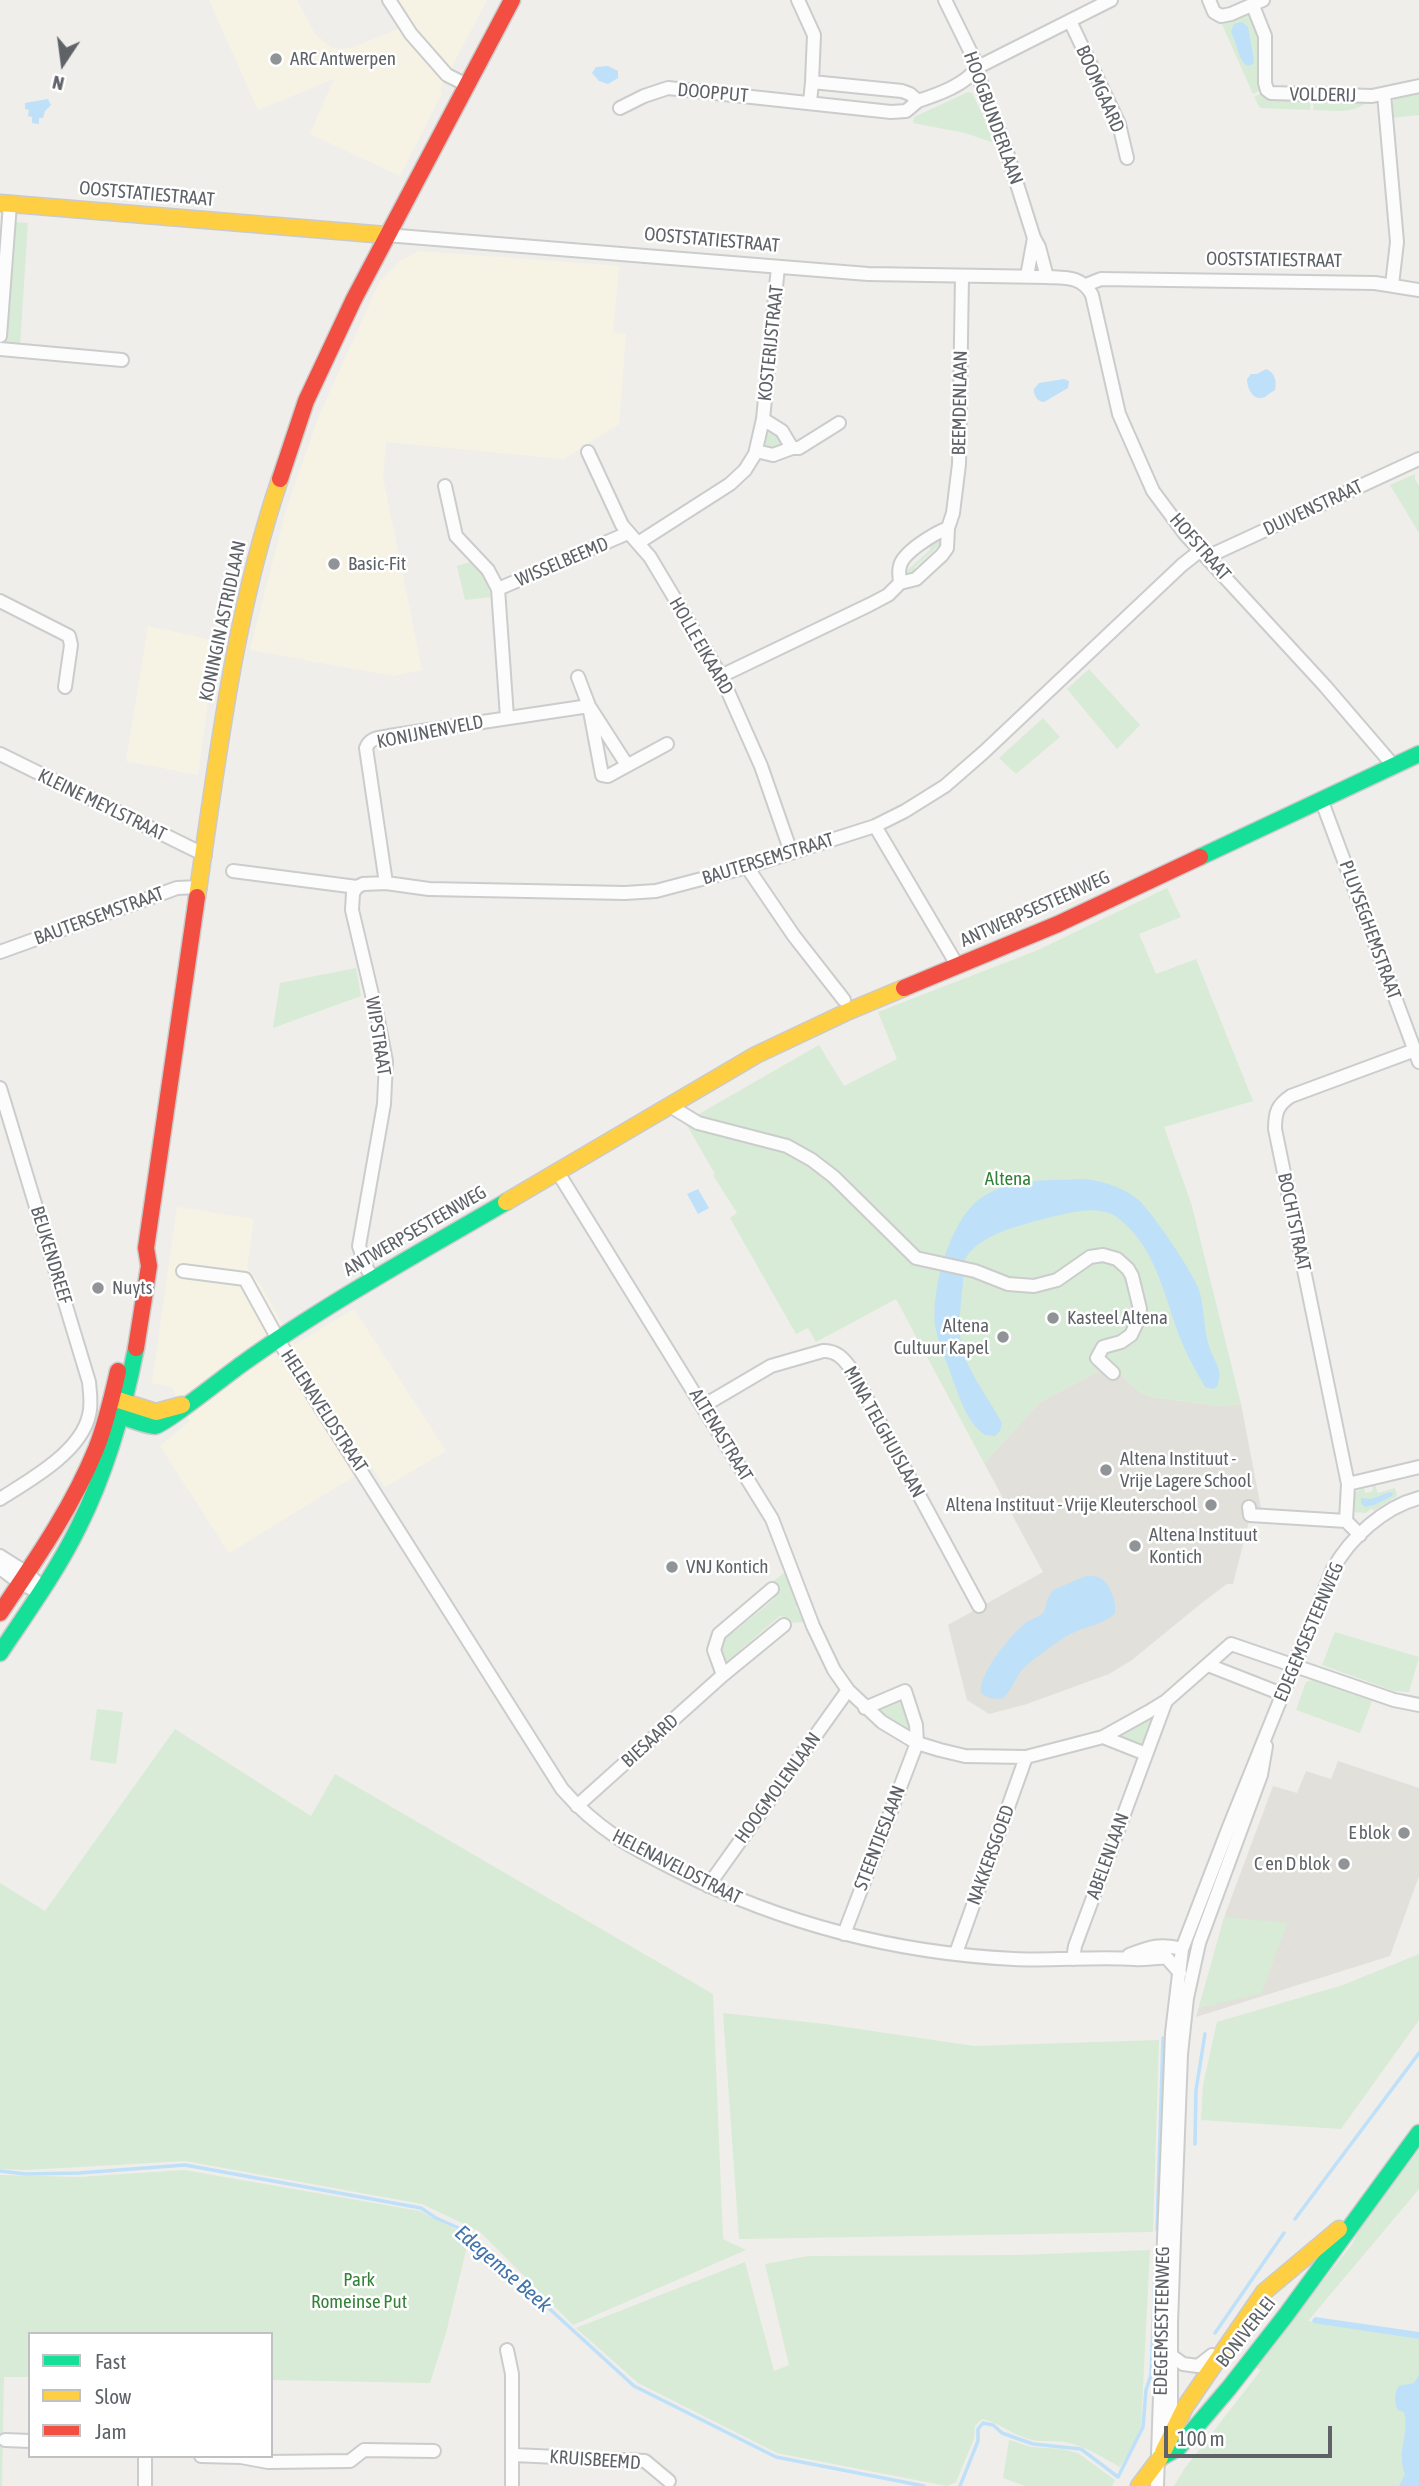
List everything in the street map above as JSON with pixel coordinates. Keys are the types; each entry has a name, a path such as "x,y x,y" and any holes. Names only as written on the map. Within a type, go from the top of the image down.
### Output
{"main road":[{"name":"KONINGIN ASTRIDLAAN","path":"117,1407 123,1350 138,1264 146,1248 233,655 264,525 306,401 386,235 512,0"},
{"name":"OOSTSTATIESTRAAT","path":"5,204 386,235"},
{"name":"ANTWERPSESTEENWEG","path":"117,1407 154,1426 172,1418 188,1403 370,1274 556,1171 756,1055 849,1011 1058,924 1392,764 1419,754"},
{"path":"0,1613 63,1516 117,1407"},
{"path":"0,1653 42,1590 83,1517 117,1407"},
{"name":"BONIVERLEI","path":"1160,2458 1178,2448 1229,2388 1419,2133"},
{"name":"BONIVERLEI","path":"1139,2486 1160,2458 1185,2407 1264,2292 1343,2226 1353,2221"}],"street":[{"path":"389,0 411,34 447,75 467,85"},
{"path":"799,0 814,34 810,102"},
{"name":"HOOGBUNDERLAAN","path":"944,0 978,67 982,89 1005,145 1047,277"},
{"name":"DOOPPUT","path":"620,108 667,88 899,112 965,81 978,67 1070,21 1093,4 1111,0"},
{"path":"1209,0 1214,12 1221,16 1258,3"},
{"name":"VOLDERIJ","path":"1258,3 1265,36 1265,83 1269,92 1372,96 1419,86"},
{"name":"BOOMGAARD","path":"1070,21 1119,124 1127,158"},
{"path":"812,82 902,91 911,94 918,101"},
{"name":"VOLDERIJ","path":"1384,94 1397,246 1392,285"},
{"path":"0,336 5,204"},
{"name":"OOSTSTATIESTRAAT","path":"386,235 869,274 1071,278 1086,285 1108,279 1375,283 1419,290"},
{"name":"HOOGBUNDERLAAN","path":"1027,276 1034,238"},
{"name":"KOSTERIJSTRAAT","path":"638,543 730,484 745,470 756,451 763,419 778,267"},
{"name":"BEEMDENLAAN","path":"721,676 888,595 900,583 916,579 945,552 959,464 962,276"},
{"name":"HOFSTRAAT","path":"1086,285 1092,295 1119,414 1153,491 1185,534 1325,686 1392,764"},
{"path":"0,349 122,360"},
{"name":"KOSTERIJSTRAAT","path":"763,419 782,431 792,448"},
{"path":"756,451 773,456 799,448 839,423"},
{"name":"HOLLE EIKAARD","path":"588,452 622,525 650,557 721,676 761,766 791,852"},
{"name":"DUIVENSTRAAT","path":"1204,553 1419,459"},
{"path":"444,485 456,536 488,570 498,589"},
{"path":"900,583 899,567 904,559 933,534 948,528"},
{"name":"WISSELBEEMD","path":"507,717 498,589 628,533"},
{"name":"BAUTERSEMSTRAAT","path":"233,870 357,887 363,884 386,883 429,889 641,892 673,888 875,826 945,786 1182,565 1204,553"},
{"path":"0,601 69,636 71,645 65,687"},
{"path":"578,677 589,706 602,775 608,776 667,744"},
{"path":"589,706 626,765"},
{"name":"KONIJNENVELD","path":"386,883 368,743 381,738 589,706"},
{"name":"KLEINE MEYLSTRAAT","path":"0,754 205,855"},
{"name":"PLUYSEGHEMSTRAAT","path":"1321,799 1417,1056"},
{"path":"875,826 953,958"},
{"path":"747,867 794,936 844,1000"},
{"name":"BAUTERSEMSTRAAT","path":"0,951 177,888 200,887"},
{"name":"WIPSTRAAT","path":"357,887 353,893 352,910 386,1061 384,1104 359,1246 370,1274"},
{"name":"BOCHTSTRAAT","path":"1348,1484 1275,1129 1275,1115 1278,1107 1291,1096 1417,1056"},
{"name":"BEUKENDREEF","path":"0,1088 89,1382 90,1413 82,1435 71,1448 0,1499"},
{"path":"670,1106 698,1123 787,1146 812,1160 834,1177 916,1258 963,1268 1008,1284 1034,1286 1057,1280 1090,1257 1110,1256 1123,1263 1132,1276 1140,1309 1138,1323 1131,1335 1121,1342 1103,1347 1097,1358 1113,1373"},
{"name":"ALTENASTRAAT","path":"556,1171 772,1519 813,1626 834,1670 848,1690 882,1722 917,1742 965,1756 1026,1757 1103,1737 1166,1701 1231,1644 1293,1665"},
{"name":"HELENAVELDSTRAAT","path":"183,1271 245,1279 278,1339 557,1782 577,1806 604,1830 708,1886 773,1913 844,1934 894,1946 1013,1959 1167,1958 1186,1973"},
{"name":"MINA TELGHUISLAAN","path":"703,1406 771,1366 823,1350 832,1351 839,1356 851,1369 979,1606"},
{"path":"1346,1521 1348,1484 1419,1467"},
{"name":"EDEGEMSESTEENWEG","path":"1182,1950 1333,1569 1340,1556 1360,1535 1388,1512 1419,1498"},
{"path":"1249,1507 1250,1515 1346,1521 1360,1535"},
{"path":"0,1556 23,1578"},
{"path":"0,1568 42,1590"},
{"path":"723,1675 714,1650 719,1634 772,1589"},
{"name":"BIESAARD","path":"577,1806 723,1675 784,1625"},
{"path":"1208,1665 1282,1694"},
{"path":"1293,1665 1394,1700 1419,1705"},
{"name":"HOOGMOLENLAAN","path":"708,1886 848,1690"},
{"path":"865,1707 905,1691 916,1725 917,1742"},
{"name":"ABELENLAAN","path":"1073,1959 1075,1946 1166,1701"},
{"name":"EDEGEMSESTEENWEG","path":"1160,2458 1161,2317 1180,2015 1186,1973 1261,1775 1266,1757 1267,1733"},
{"path":"1103,1737 1146,1754"},
{"name":"STEENTJESLAAN","path":"844,1934 917,1742"},
{"name":"NAKKERSGOED","path":"956,1954 1026,1757"},
{"name":"HELENAVELDSTRAAT","path":"1125,1957 1165,1945 1182,1950"},
{"path":"1182,1950 1188,1955 1186,1973"},
{"name":"EDEGEMSESTEENWEG","path":"1160,2458 1171,2420 1171,2299 1181,2054 1180,2015"},
{"name":"BONIVERLEI","path":"1172,2356 1183,2364 1198,2366 1232,2336"},
{"path":"507,2350 512,2374 512,2486"},
{"path":"5,2440 28,2441"},
{"path":"1158,2486 1178,2448"},
{"path":"246,2458 268,2462 350,2460 364,2450 434,2451"},
{"name":"KRUISBEEMD","path":"514,2455 645,2461 669,2481"},
{"path":"145,2458 145,2486"},
{"path":"1158,2486 1160,2458"}],"shaded area":[{"path":"209,0 297,0 315,34 332,48 342,49 354,47 401,28 384,0 487,0 440,89 442,93 400,176 310,134 334,79 258,110"},
{"path":"419,251 619,266 613,332 626,334 619,424 564,459 386,442 383,477 422,670 393,676 250,650 287,507 319,416 380,281 400,261"},
{"path":"148,626 216,641 198,775 126,761"},
{"path":"177,1207 254,1219 247,1267 263,1289 294,1345 354,1309 446,1451 385,1487 371,1466 229,1553 160,1446 190,1421 172,1387 152,1383"},
{"name":"Altena Instituut Kontich","path":"1099,1371 1118,1372 1141,1393 1151,1397 1220,1406 1241,1404 1261,1508 1249,1521 1233,1584 1227,1584 1132,1660 1109,1674 1027,1704 989,1714 967,1700 948,1625 1043,1572 984,1463 1040,1402"},
{"path":"1338,1761 1419,1788 1419,1876 1390,1956 1196,2017 1226,1912 1273,1786 1297,1793 1306,1771 1331,1779"}],"green space":[{"path":"1250,15 1259,32 1261,90 1253,94 1221,22"},
{"path":"1416,91 1416,94 1419,94 1419,115 1391,118 1394,97"},
{"path":"968,92 972,93 997,144 965,133 913,123 914,117"},
{"path":"1264,92 1311,99 1310,110 1260,108 1254,97"},
{"path":"1314,99 1367,102 1349,110 1313,110"},
{"path":"14,222 28,223 20,345 5,344"},
{"path":"774,429 783,442 782,447 768,449 767,437 770,430"},
{"path":"1415,474 1419,486 1419,533 1390,485"},
{"path":"940,538 943,542 915,567 913,578 903,574 930,550 931,539"},
{"path":"470,562 485,574 491,597 465,600 457,566"},
{"path":"1089,669 1140,725 1117,749 1067,689"},
{"path":"1043,718 1060,737 1016,774 999,758"},
{"name":"Altena","path":"1167,888 1181,917 1139,934 1156,974 1196,959 1253,1101 1164,1127 1192,1206 1241,1404 1220,1406 1151,1397 1141,1393 1118,1372 1110,1380 1099,1371 1040,1402 984,1463 896,1299 816,1342 808,1328 796,1334 730,1218 737,1213 685,1122 819,1045 844,1086 897,1059 878,1012 1038,950"},
{"path":"356,968 361,996 273,1028 280,983"},
{"path":"1375,1485 1378,1493 1395,1488 1397,1496 1373,1511 1372,1508 1366,1513 1351,1512 1354,1493 1364,1488 1365,1493 1373,1491 1372,1486"},
{"path":"786,1571 798,1604 796,1607 804,1622 789,1623 780,1616 740,1650 740,1656 730,1663 724,1660 720,1643 728,1632 734,1632 774,1599 775,1593 769,1585"},
{"path":"1335,1632 1419,1657 1409,1692 1394,1691 1322,1665"},
{"path":"1312,1680 1372,1701 1360,1733 1296,1710 1306,1682"},
{"path":"896,1700 903,1705 909,1727 907,1731 877,1711 877,1708"},
{"path":"97,1709 123,1712 116,1764 90,1760"},
{"path":"1151,1717 1153,1721 1141,1746 1117,1736 1118,1733"},
{"path":"175,1729 311,1816 335,1774 713,1994 723,2239 746,2250 573,2325 479,2231 422,2204 185,2161 26,2170 0,2169 0,1883 45,1911"},
{"path":"1224,1917 1287,1923 1262,1993 1199,2008"},
{"path":"1419,1954 1419,2020 1341,2129 1201,2120 1203,2085 1217,2022 1343,1985"},
{"path":"723,2013 825,2024 974,2046 1159,2040 1153,2232 739,2239"},
{"path":"1419,2150 1419,2189 1308,2321 1419,2339 1419,2486 1174,2486 1261,2370 1255,2367 1352,2244 1361,2226"},
{"name":"Park Romeinse Put","path":"184,2170 420,2211 457,2230 469,2238 446,2333 430,2383 273,2380 273,2332 28,2332 28,2377 4,2377 0,2486 0,2175 79,2177"},
{"path":"1150,2250 1141,2426 1120,2467 1080,2446 1061,2441 1032,2440 982,2419 975,2426 974,2439 956,2482 947,2486 777,2453 638,2383 576,2328 745,2262 774,2371 789,2365 765,2264 808,2256 1017,2255"},
{"path":"1009,2440 1031,2447 1078,2453 1115,2480 1112,2486 1025,2486 1003,2478"}],"water":[{"path":"1242,22 1248,27 1254,60 1253,64 1248,66 1240,56 1231,32 1234,24"},
{"path":"608,66 618,71 618,78 608,84 599,81 592,73 596,67"},
{"path":"48,99 51,105 43,118 39,118 39,124 32,123 25,103"},
{"path":"1266,369 1275,378 1275,390 1265,397 1257,398 1250,390 1247,379 1251,374"},
{"path":"1064,379 1069,381 1068,388 1044,402 1036,398 1034,389 1039,383"},
{"path":"1085,1179 1112,1185 1136,1198 1151,1214 1179,1254 1200,1294 1207,1339 1219,1370 1217,1387 1205,1387 1196,1371 1183,1345 1152,1260 1132,1231 1118,1218 1103,1211 1068,1213 996,1234 977,1246 965,1260 960,1320 963,1352 972,1373 1002,1423 995,1436 985,1435 965,1410 936,1330 939,1278 951,1239 970,1208 993,1191 1032,1181"},
{"path":"698,1189 709,1208 698,1214 687,1194"},
{"path":"1393,1493 1392,1496 1374,1505 1365,1507 1361,1503 1361,1498 1371,1499"},
{"path":"1086,1576 1098,1577 1106,1583 1114,1599 1115,1614 1071,1634 1028,1664 1002,1699 989,1698 981,1693 984,1676 996,1656 1025,1623 1044,1612 1053,1590"},
{"path":"1315,2317 1419,2332 1419,2339 1313,2323"},
{"path":"1419,2375 1419,2486 1399,2486 1405,2474 1402,2458 1405,2420 1404,2412 1398,2410 1395,2395 1399,2386 1414,2383"}],"waterway":[{"path":"1198,1925 1226,1853"},
{"path":"1195,2144 1196,2090 1205,2034"},
{"path":"1157,2230 1163,2038"},
{"path":"1295,2219 1419,2053"},
{"name":"Edegemse Beek","path":"0,2171 26,2174 79,2173 185,2165 421,2208 463,2230 634,2386 776,2457 924,2486"},
{"path":"1215,2333 1284,2233"},
{"path":"960,2486 978,2441 978,2429 983,2423 1033,2444 1081,2449 1118,2477 1143,2427 1146,2390 1151,2375 1156,2247"}],"traffic: fast":[{"path":"1200,857 1419,754"},
{"path":"109,1412 150,1426 161,1423 306,1321 506,1202"},
{"path":"0,1653 42,1591 89,1505 114,1439 136,1348"},
{"path":"1160,2458 1178,2448 1229,2388 1419,2133"}],"traffic: slow":[{"path":"0,203 386,235"},
{"path":"197,897 220,738 239,633 264,530 280,479"},
{"path":"506,1202 756,1055 904,988"},
{"path":"112,1398 156,1412 182,1405"},
{"path":"1163,2452 1185,2407 1264,2292 1339,2229"},
{"path":"1139,2486 1160,2458"}],"traffic: jam":[{"path":"280,479 306,401 354,299 512,0"},
{"path":"904,988 1058,924 1200,857"},
{"path":"136,1348 149,1266 146,1248 197,897"},
{"path":"0,1613 76,1492 103,1430 118,1371"}],"place":[{"name":"ARC Antwerpen","path":"276,59"},
{"name":"Basic-Fit","path":"334,564"},
{"name":"Nuyts","path":"98,1288"},
{"name":"Kasteel Altena","path":"1053,1318"},
{"name":"Altena Cultuur Kapel","path":"1003,1337"},
{"name":"Altena Instituut - Vrije Lagere School","path":"1106,1470"},
{"name":"Altena Instituut - Vrije Kleuterschool","path":"1211,1505"},
{"name":"Altena Instituut Kontich","path":"1135,1546"},
{"name":"VNJ Kontich","path":"672,1567"},
{"name":"E blok","path":"1404,1833"},
{"name":"C en D blok","path":"1344,1864"}]}
